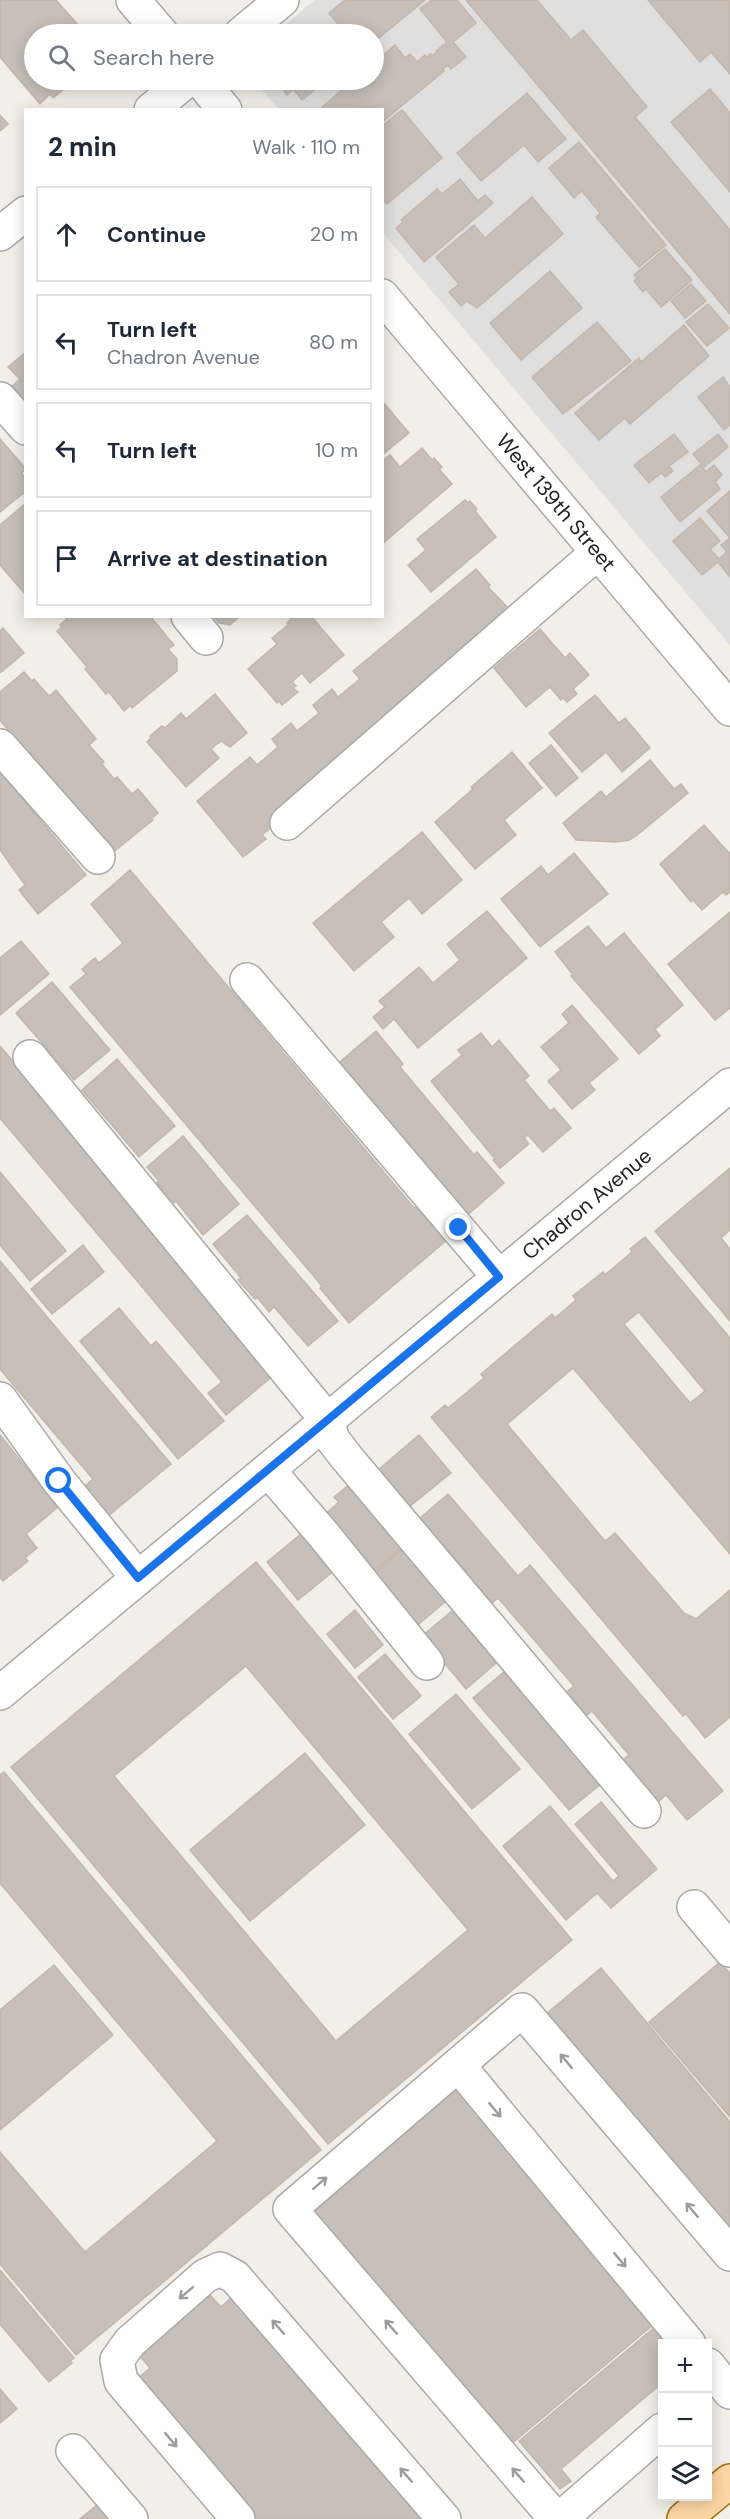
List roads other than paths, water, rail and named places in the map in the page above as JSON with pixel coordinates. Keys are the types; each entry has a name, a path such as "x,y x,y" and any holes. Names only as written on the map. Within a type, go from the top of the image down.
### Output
{"main road":[{"path":"684,2519 730,2481"}],"street":[{"path":"133,0 153,24"},
{"path":"253,24 282,0"},
{"path":"153,108 175,90"},
{"path":"208,90 223,108"},
{"path":"0,234 24,215"},
{"name":"West 139th Street","path":"384,298 730,709"},
{"path":"0,399 24,427"},
{"path":"287,823 598,552"},
{"path":"0,746 98,856"},
{"path":"247,980 499,1277"},
{"path":"30,1057 327,1420 333,1440 347,1458 644,1811"},
{"name":"Chadron Avenue","path":"0,1693 730,1085"},
{"path":"0,1399 59,1481 138,1578"},
{"path":"268,1470 324,1534 427,1663"},
{"path":"694,1907 730,1950"},
{"path":"658,2434 558,2519 290,2209 522,2010 730,2254"},
{"path":"458,2065 686,2339"},
{"path":"238,2519 121,2381 117,2360 130,2342 205,2276 220,2270 235,2277 444,2519"},
{"path":"73,2451 131,2519"}]}
